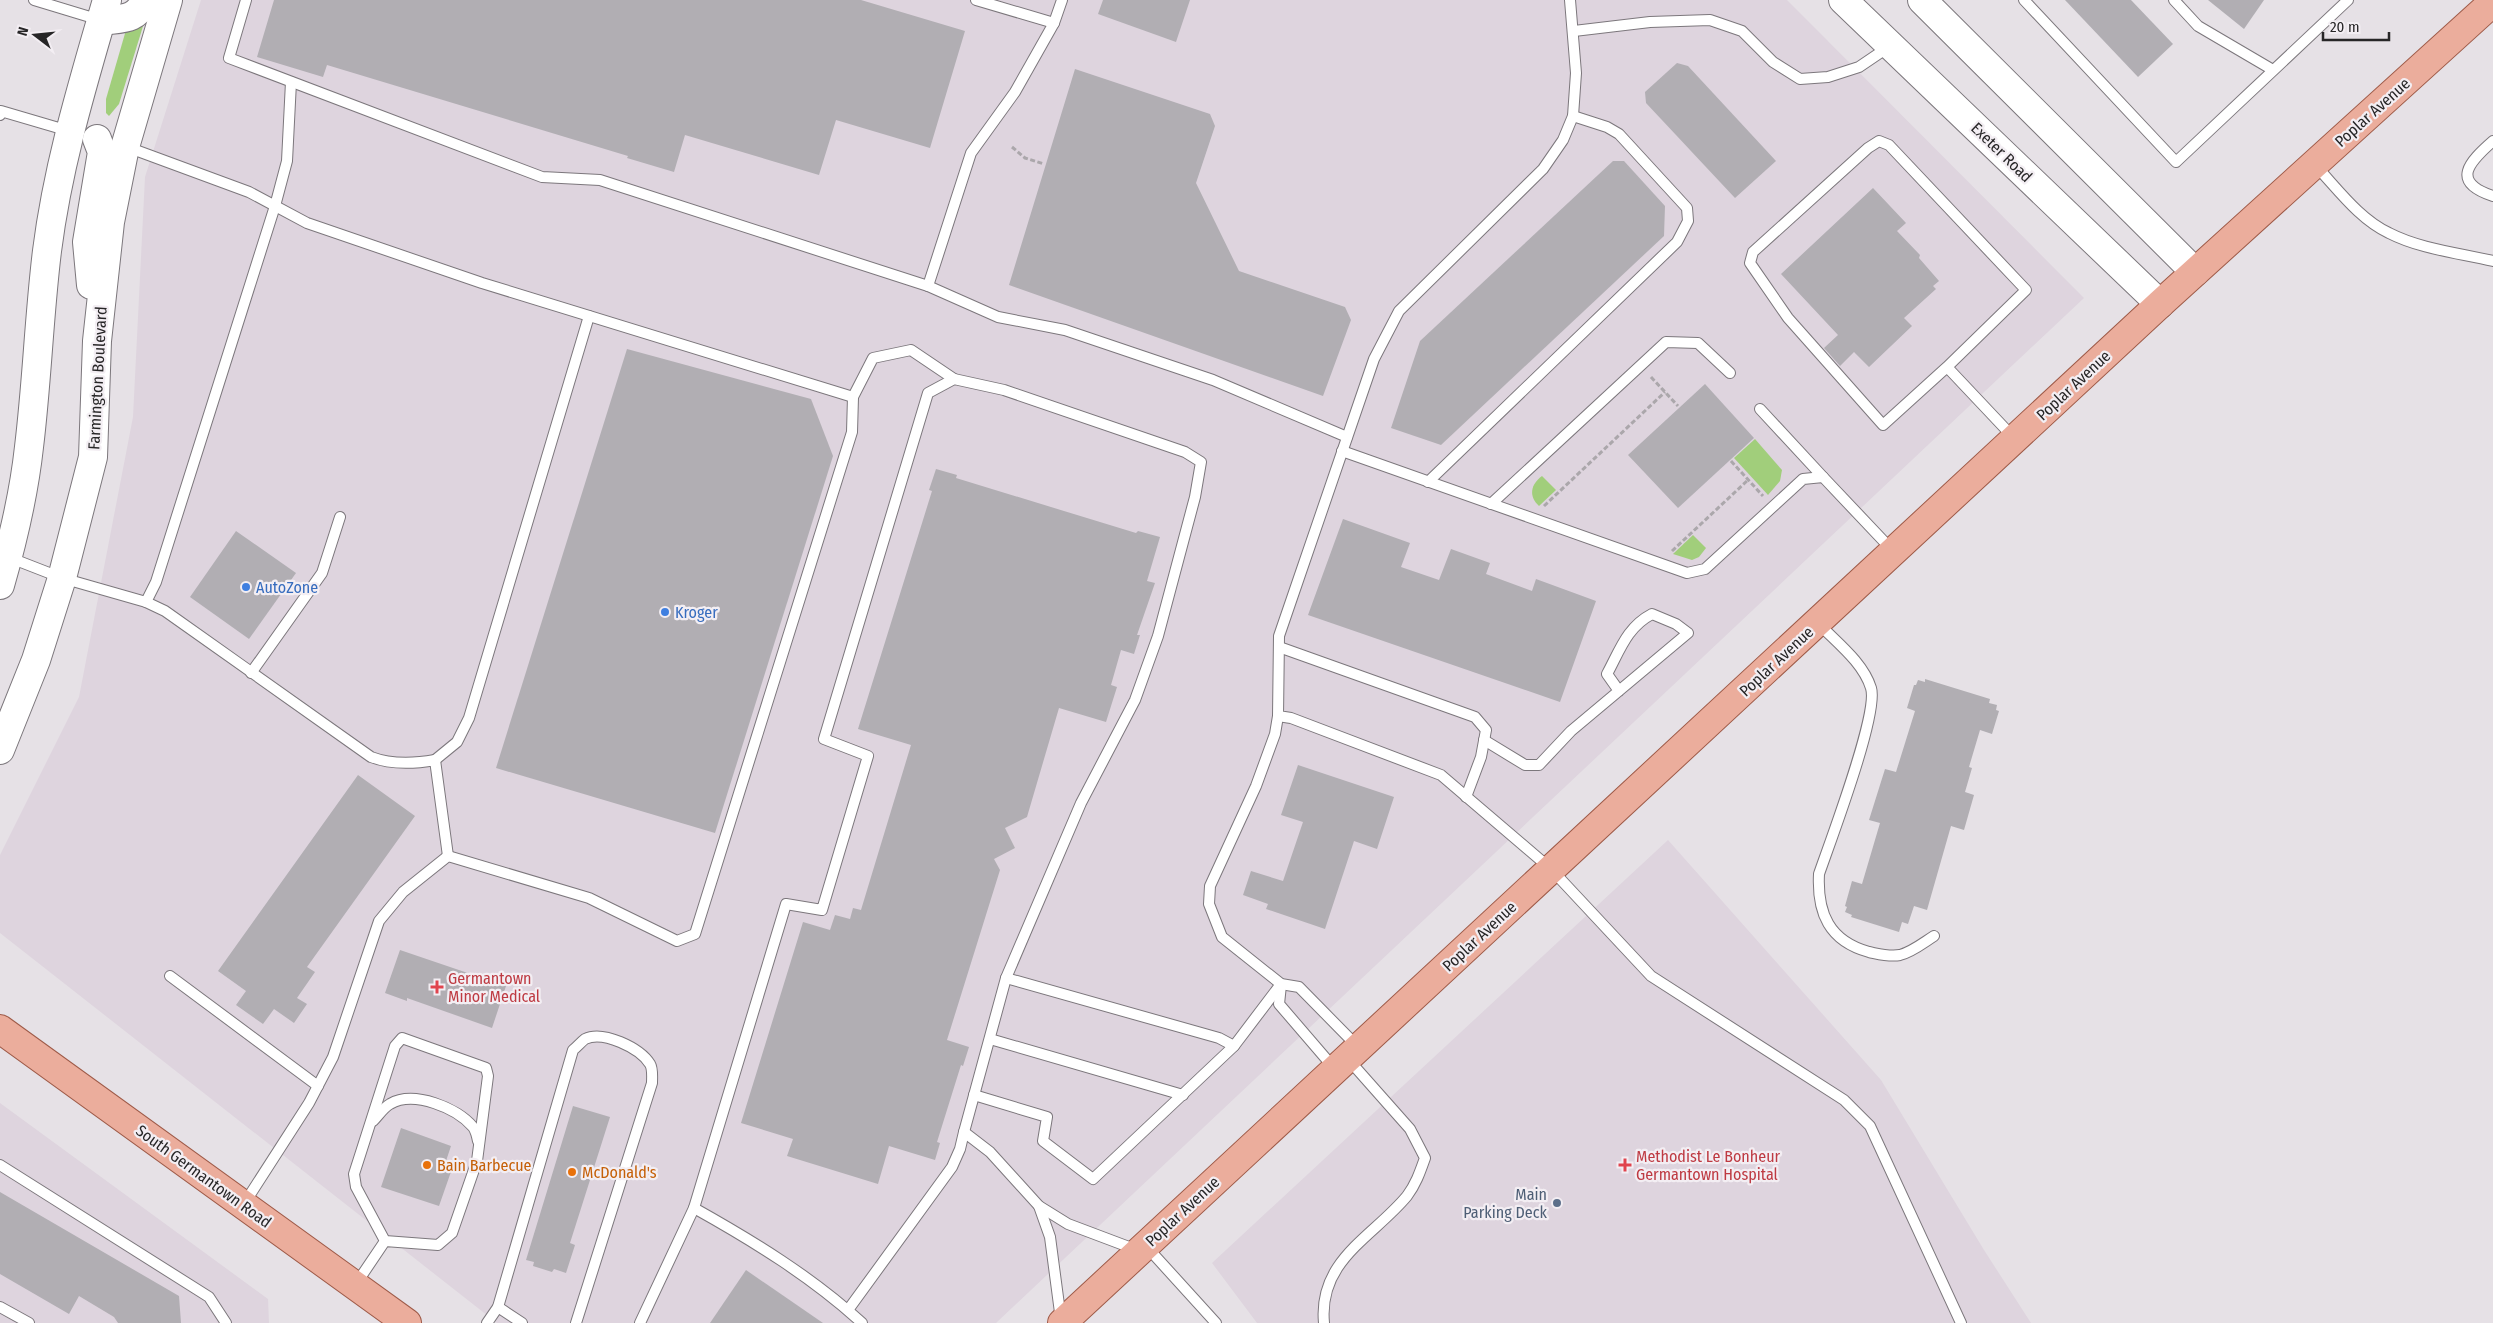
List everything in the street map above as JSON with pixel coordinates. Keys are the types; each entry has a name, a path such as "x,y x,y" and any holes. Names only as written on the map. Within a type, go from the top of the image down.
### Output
{"main road":[{"path":"0,584 4,555 29,449 47,251 57,185 69,131 104,10 132,16 140,12 146,0"},
{"name":"Farmington Boulevard","path":"0,750 36,660 62,578 93,457 97,341 110,222 126,147 168,0"},
{"name":"Exeter Road","path":"1843,0 2160,304"},
{"path":"1927,2 2195,272"},
{"name":"Poplar Avenue","path":"1062,1323 2160,304 2493,2"},
{"path":"69,131 126,147"},
{"path":"97,139 102,152 87,242 97,341"},
{"name":"South Germantown Road","path":"0,1029 407,1323"}],"lane":[{"path":"34,0 104,10"},
{"path":"246,0 229,58 542,177 600,180 928,286 998,317 1065,330 1213,380 1347,437"},
{"path":"976,0 1054,23"},
{"path":"928,286 971,152 1015,92 1054,23 1062,0"},
{"path":"1324,1323 1322,1308 1331,1276 1353,1247 1407,1196 1418,1179 1425,1158 1410,1129 1347,1058 1299,987 1281,984 1222,937 1209,904 1210,886 1256,786 1274,734 1278,716 1279,636 1374,359 1399,311 1543,168 1563,140 1574,116 1576,73 1570,0"},
{"path":"2024,0 2176,162 2348,0"},
{"path":"2174,0 2198,26 2273,70"},
{"path":"1574,31 1650,22 1710,20 1742,31 1773,62 1800,79 1828,77 1859,67 1891,45"},
{"path":"146,602 156,582 288,162 291,82"},
{"path":"0,111 69,131"},
{"path":"1428,482 1678,242 1688,221 1687,208 1618,134 1607,127 1574,116"},
{"path":"2493,140 2474,157 2468,171 2468,180 2475,190 2493,196"},
{"path":"1879,141 1889,145 2026,290 1947,366 1883,424 1788,318 1750,263 1753,252 1868,148 1879,141"},
{"path":"126,147 249,192 307,223 589,316 853,397"},
{"path":"2314,164 2361,214 2387,232 2412,243 2493,261"},
{"path":"4,555 62,578 146,602 165,611 371,757 382,762 402,764 435,760 457,742 469,718 589,316"},
{"path":"1491,504 1666,342 1698,343 1730,373"},
{"path":"448,856 589,898 677,941 695,934 852,432 853,397 874,358 911,350 954,379 1013,393 1185,452 1201,462 1195,497 1158,636 1135,700 1081,803 1006,978 960,1148 952,1167 848,1310"},
{"path":"1947,366 2014,439"},
{"path":"640,1323 694,1208 786,904 822,910 868,756 824,738 928,393 954,379"},
{"path":"1760,409 1893,552"},
{"path":"1342,451 1687,572 1705,569 1803,479 1823,477"},
{"path":"251,673 322,573 340,518"},
{"path":"1484,740 1525,765 1539,765 1571,731 1619,691 1688,633 1676,624 1652,614 1638,621 1630,630 1607,674 1619,691"},
{"path":"1817,622 1862,670 1873,696 1864,738 1819,874 1818,888 1824,918 1845,942 1859,949 1886,956 1900,955 1934,936"},
{"path":"1279,647 1475,717 1486,730 1481,757 1466,797"},
{"path":"1278,716 1291,718 1441,775 1551,869 1651,976 1844,1100 1870,1126 1961,1323"},
{"path":"435,760 448,856"},
{"path":"244,1205 318,1086 333,1057 379,922 403,892 448,856"},
{"path":"170,976 318,1086"},
{"path":"1006,978 1218,1038 1234,1046"},
{"path":"974,1095 1047,1118 1044,1141 1093,1179 1234,1046 1281,984"},
{"path":"1281,984 1279,1004 1347,1058"},
{"path":"487,1323 498,1308 574,1050 585,1039 598,1036 625,1044 641,1053 651,1066 652,1083 576,1323"},
{"path":"402,1038 486,1068 488,1076 476,1161 452,1233 438,1245 385,1241 356,1187 354,1174 395,1046 402,1038"},
{"path":"990,1039 1183,1095"},
{"path":"371,1123 390,1104 416,1099 434,1104 462,1116 474,1129 479,1143"},
{"path":"964,1132 990,1152 1039,1206 1068,1224 1142,1248 1216,1323"},
{"path":"0,1165 209,1296 226,1323"},
{"path":"1039,1206 1050,1237 1062,1323"},
{"path":"694,1208 760,1245 848,1310 862,1323"},
{"path":"355,1285 385,1241"},
{"path":"0,1306 29,1323"},
{"path":"498,1308 522,1323"}],"path":[{"path":"1012,147 1024,158 1044,164"},
{"path":"1640,366 1678,406"},
{"path":"1542,508 1665,392"},
{"path":"1731,462 1773,507"},
{"path":"1670,553 1748,480"}],"shaded area":[{"path":"201,0 1787,0 2084,298 996,1323 497,1323 0,933 0,855 79,697 133,417 145,177"},
{"name":"Methodist Le Bonheur Germantown Hospital","path":"1668,840 1881,1080 1984,1250 2031,1323 1257,1323 1212,1263"},
{"path":"0,1103 268,1299 269,1323 0,1323"}],"green space":[{"path":"144,23 119,104 109,116 106,113 106,99 126,30"},
{"path":"1755,439 1782,470 1780,481 1768,495 1734,458"},
{"path":"1542,476 1556,490 1539,506 1533,498 1532,490 1535,483"},
{"path":"1693,535 1706,548 1699,557 1692,560 1673,554"}],"building":[{"path":"274,0 861,0 965,31 930,148 836,120 819,175 685,135 674,172 627,158 628,156 327,65 323,77 257,57"},
{"path":"1103,0 1190,0 1176,42 1098,14"},
{"path":"2065,0 2131,0 2173,44 2138,77"},
{"path":"2208,0 2264,0 2244,29"},
{"path":"1677,63 1688,66 1776,161 1735,198 1646,103 1645,92"},
{"path":"1075,69 1210,114 1215,126 1196,183 1239,271 1345,307 1351,320 1323,396 1009,285"},
{"path":"1613,161 1624,161 1665,206 1664,236 1441,445 1391,428 1420,341"},
{"path":"1873,188 1906,223 1897,231 1920,255 1919,258 1939,281 1933,286 1936,289 1904,318 1912,326 1869,367 1854,352 1840,366 1824,348 1838,335 1781,274"},
{"name":"Kroger","path":"627,349 811,399 833,456 715,833 496,768"},
{"path":"1705,384 1754,438 1678,508 1628,455"},
{"path":"936,469 957,475 956,478 1136,533 1138,531 1160,537 1147,581 1155,583 1137,635 1140,635 1134,654 1121,650 1111,685 1117,687 1106,722 1059,708 1027,817 1005,828 1015,848 994,859 1000,870 947,1040 969,1047 963,1066 961,1065 937,1142 940,1143 935,1160 889,1146 878,1184 787,1156 793,1139 741,1123 803,922 830,930 835,915 850,919 853,908 861,910 911,745 858,729 932,491 929,490"},
{"path":"1343,519 1410,543 1401,567 1439,580 1451,549 1490,563 1486,574 1532,591 1536,579 1596,601 1560,702 1308,615"},
{"path":"236,531 296,573 249,639 190,597"},
{"path":"1925,679 1990,699 1989,703 1997,705 1996,710 1999,711 1992,734 1980,730 1969,767 1972,768 1965,792 1974,795 1964,830 1951,826 1927,910 1914,906 1908,924 1902,922 1899,932 1851,917 1852,915 1845,912 1847,907 1845,906 1852,881 1862,884 1880,823 1869,820 1885,769 1896,772 1915,711 1907,708 1914,685 1916,685 1918,680 1925,682"},
{"path":"1298,765 1394,797 1377,849 1354,841 1325,929 1266,909 1268,904 1243,895 1251,871 1283,881 1303,822 1281,815"},
{"path":"358,775 415,816 307,967 315,972 297,998 307,1004 294,1023 274,1009 263,1024 236,1005 246,991 218,971"},
{"path":"400,950 506,986 492,1028 407,998 407,1001 385,993"},
{"name":"McDonald's","path":"573,1106 610,1117 570,1243 575,1245 566,1273 554,1269 552,1272 533,1266 534,1262 526,1260"},
{"path":"401,1128 451,1146 445,1164 453,1166 439,1206 381,1187"},
{"path":"0,1192 179,1296 181,1323 118,1323 114,1317 79,1296 69,1314 0,1274"},
{"path":"746,1270 823,1323 710,1323"}],"place":[{"name":"AutoZone","path":"246,587"},
{"name":"Kroger","path":"665,612"},
{"name":"Germantown Minor Medical","path":"437,987"},
{"name":"Bain Barbecue","path":"427,1165"},
{"name":"Methodist Le Bonheur Germantown Hospital","path":"1625,1165"},
{"name":"McDonald's","path":"572,1172"},
{"name":"Main Parking Deck","path":"1557,1203"}]}
